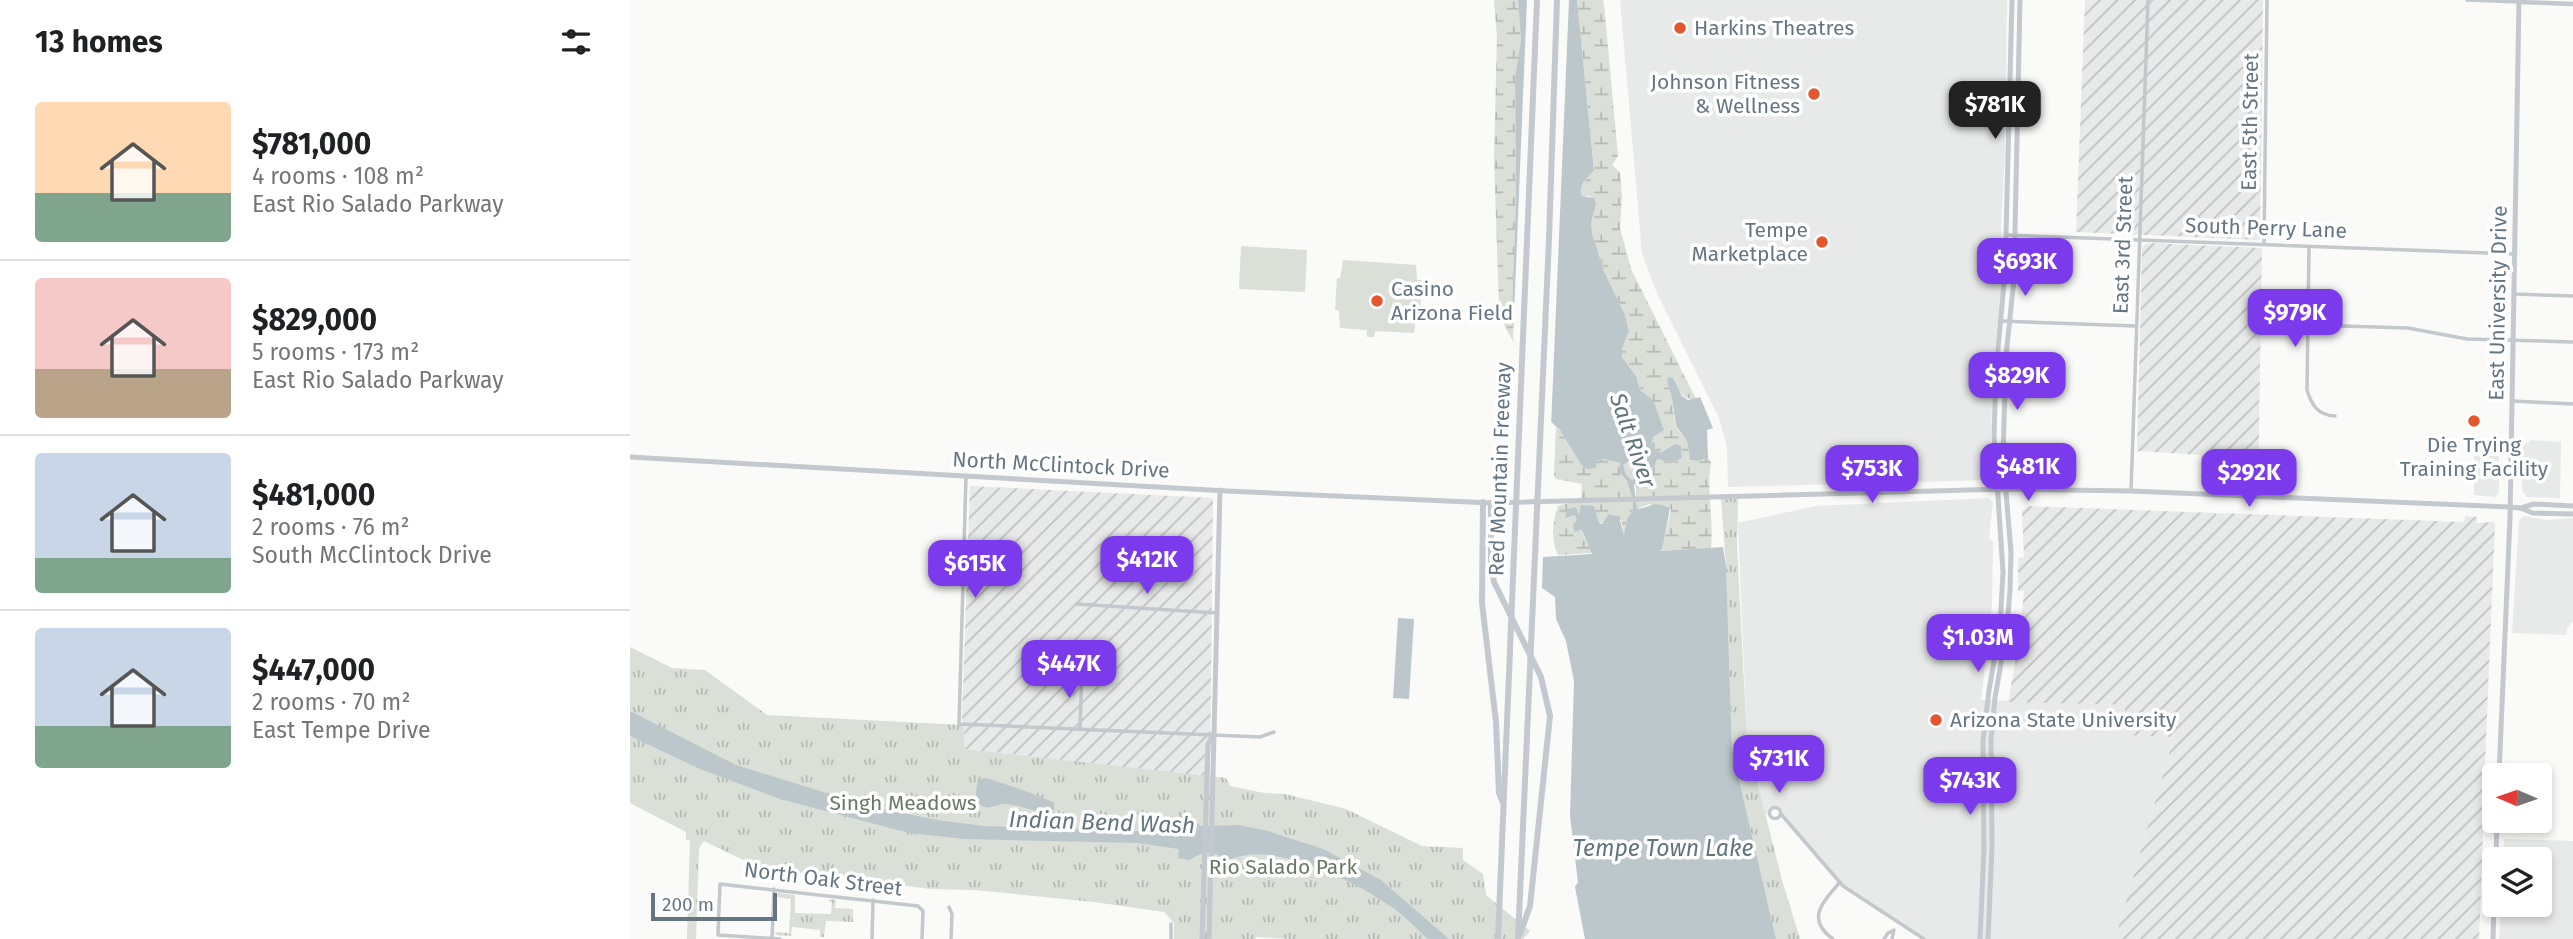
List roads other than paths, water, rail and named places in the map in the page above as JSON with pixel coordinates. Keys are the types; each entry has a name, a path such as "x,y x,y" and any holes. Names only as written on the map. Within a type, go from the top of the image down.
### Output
{"highway":[{"name":"Red Mountain Freeway","path":"1498,939 1537,0"},
{"name":"Red Mountain Freeway","path":"1518,939 1557,0"},
{"path":"1483,502 1483,619 1496,722 1499,793 1504,807"},
{"path":"1491,503 1491,563 1494,582 1541,677 1550,716 1528,917 1518,939"}],"main road":[{"path":"1980,939 1984,848 1983,741 2002,600 2003,552 1996,489 1995,407 2006,235 2012,0"},
{"path":"1988,939 1992,847 1991,740 2010,590 2011,552 2003,456 2004,393 2015,235 2020,0"},
{"name":"East University Drive","path":"2499,763 2510,508 2519,1"},
{"name":"North McClintock Drive","path":"630,457 1491,503 2006,489 2131,491 2520,508"},
{"path":"1209,939 1208,857 1215,745 1212,736 1220,490"},
{"path":"2520,508 2534,504 2573,506"},
{"path":"2520,508 2533,513 2573,514"},
{"path":"1202,939 1208,857"},
{"path":"2493,939 2494,917"}],"street":[{"name":"East 3rd Street","path":"2131,491 2148,0"},
{"name":"East 5th Street","path":"2264,243 2267,0"},
{"path":"2467,0 2573,4"},
{"name":"South Perry Lane","path":"2006,235 2515,254"},
{"path":"2309,247 2307,390 2311,402 2320,413 2335,416"},
{"path":"2514,294 2573,296"},
{"path":"2001,321 2136,326"},
{"path":"2309,325 2408,328 2454,338 2573,342"},
{"path":"2512,401 2573,404"},
{"path":"966,476 959,724 1212,736 1260,737 1274,732"},
{"path":"1077,604 1216,613"},
{"path":"1080,729 1082,671"},
{"path":"1781,814 1840,883 1924,939"},
{"path":"1833,939 1820,928 1817,917 1840,883"},
{"name":"North Oak Street","path":"772,939 718,935 720,884 922,908 922,939"},
{"path":"774,889 772,939 780,939"},
{"path":"872,939 873,901"},
{"path":"949,907 952,914 951,939"},
{"path":"1892,939 1899,923"},
{"path":"1171,924 1171,939"},
{"path":"1884,939 1894,930"}],"water":[{"name":"Tempe Town Lake","path":"1518,0 1577,0 1594,170 1584,182 1581,192 1582,196 1594,198 1596,204 1591,223 1592,233 1604,271 1625,315 1629,331 1622,357 1636,376 1640,390 1653,400 1664,430 1653,437 1652,443 1657,451 1662,452 1675,444 1681,446 1682,458 1672,463 1657,459 1654,467 1651,467 1633,453 1623,465 1626,475 1632,480 1636,478 1636,467 1643,474 1634,486 1637,509 1655,504 1670,508 1660,551 1723,547 1726,566 1732,749 1776,939 1585,939 1575,887 1578,882 1570,816 1574,681 1566,641 1556,619 1555,597 1542,588 1543,557 1592,554 1583,532 1574,532 1573,525 1577,520 1575,515 1565,518 1567,509 1576,507 1579,515 1581,505 1594,506 1599,523 1602,524 1609,514 1619,517 1624,535 1627,518 1633,511 1633,501 1627,481 1619,472 1620,463 1604,459 1596,461 1596,468 1587,469 1560,430 1536,408 1518,351 1512,310 1516,198 1515,77 1521,40"},
{"path":"1669,377 1673,378 1682,396 1688,400 1700,397 1713,428 1707,430 1708,458 1690,460 1687,441 1676,426 1667,381"},
{"path":"1398,618 1414,619 1409,699 1393,698"},
{"path":"630,711 736,765 868,806 937,820 984,826 1163,832 1180,831 1179,823 1194,821 1201,826 1239,825 1268,831 1323,849 1381,880 1449,939 1428,939 1398,912 1371,894 1332,874 1288,859 1246,855 1229,860 1209,853 1200,854 1190,860 1178,858 1179,849 1138,843 966,839 909,833 780,799 700,769 630,736"},
{"path":"984,778 1050,801 1054,803 1054,810 1042,812 1004,804 982,806 977,801 976,794 979,780"}],"place":[{"name":"Harkins Theatres","path":"1680,28"},
{"name":"Johnson Fitness & Wellness","path":"1814,94"},
{"name":"Tempe Marketplace","path":"1822,242"},
{"name":"Casino Arizona Field","path":"1377,301"},
{"name":"Die Trying Training Facility","path":"2474,421"},
{"name":"Arizona State University","path":"1936,720"}],"water label":[{"name":"Salt River","path":"1633,440"},
{"name":"Indian Bend Wash","path":"1102,822"}],"park label":[{"name":"Singh Meadows","path":"903,803"},
{"name":"Rio Salado Park","path":"1283,867"}]}
